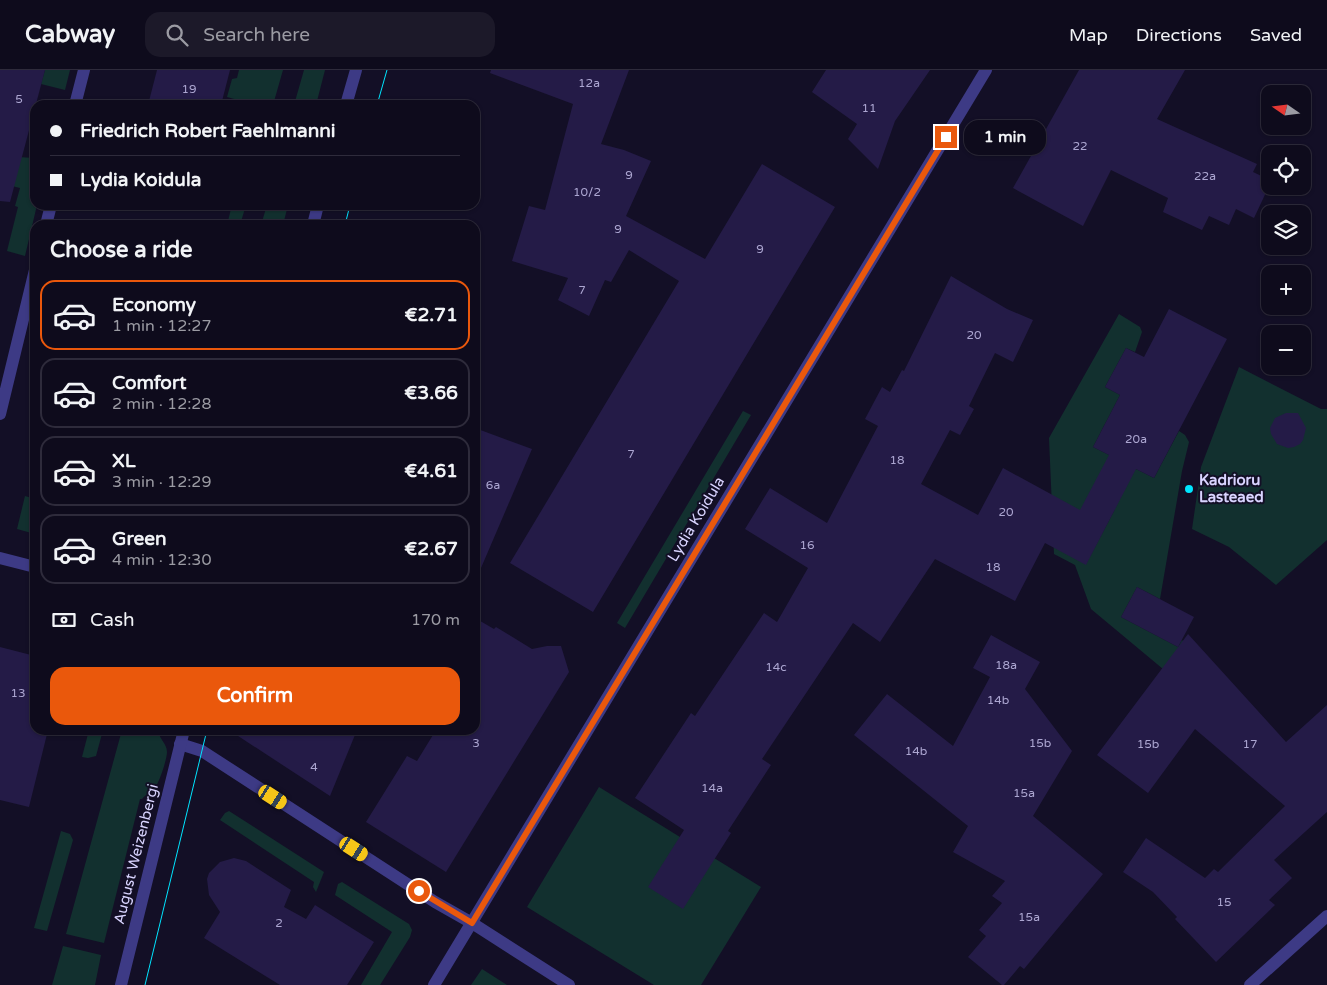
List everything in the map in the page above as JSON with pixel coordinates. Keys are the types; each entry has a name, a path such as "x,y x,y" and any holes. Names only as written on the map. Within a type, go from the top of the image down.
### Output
{"street":[{"path":"76,100 84,70"},
{"path":"347,100 356,70"},
{"name":"Lydia Koidula","path":"434,985 986,70"},
{"path":"0,414 30,291"},
{"path":"0,558 30,567"},
{"name":"August Weizenbergi","path":"121,985 183,735"},
{"path":"180,744 202,751 435,902 472,923 569,985"},
{"path":"1250,985 1327,916"}],"green space":[{"path":"45,70 70,70 65,90 41,84"},
{"path":"239,70 283,70 274,100 238,100 227,97 232,79 237,78"},
{"path":"304,70 325,70 317,100 295,100"},
{"path":"0,156 30,158 30,210 36,210 33,220 30,220 30,235 25,256 7,251 18,207 15,206 20,188 0,183"},
{"path":"231,210 244,210 242,220 228,220"},
{"path":"266,210 287,210 284,220 262,220"},
{"path":"1119,314 1140,327 1142,332 1135,352 1126,348 1105,387 1120,395 1093,447 1115,458 1086,564 1114,511 1130,466 1154,478 1179,431 1185,435 1189,442 1182,471 1160,599 1137,587 1121,617 1178,647 1182,640 1199,657 1175,679 1091,609 1075,565 1054,554 1049,438"},
{"path":"1239,367 1321,409 1327,409 1327,540 1276,585 1229,547 1192,529 1201,467"},
{"path":"743,411 751,415 625,628 617,623"},
{"path":"25,496 30,498 30,533 17,529"},
{"path":"88,735 102,735 96,756 82,757"},
{"path":"121,735 159,735 166,746 166,760 156,786 140,799 104,943 66,934"},
{"path":"599,787 761,887 701,985 654,985 527,907"},
{"path":"229,811 324,872 316,892 313,887 314,882 220,820"},
{"path":"61,831 70,834 73,840 47,931 34,928"},
{"path":"342,882 409,924 412,930 410,937 380,985 361,985 392,932 335,895 338,884"},
{"path":"63,946 101,955 95,985 52,985"},
{"path":"482,969 507,985 471,985"}],"building":[{"path":"0,70 45,70 37,100 30,100 30,127 10,202 0,201"},
{"path":"157,70 230,70 222,100 149,100"},
{"path":"491,70 629,70 601,144 624,150 651,161 626,216 705,259 762,164 835,207 593,612 510,563 679,281 629,250 611,282 605,280 589,316 558,300 568,278 512,261 529,206 545,210 573,104 490,73"},
{"path":"826,70 930,70 895,121 878,169 848,139 857,124 812,92"},
{"path":"1079,70 1185,70 1157,119 1257,164 1253,172 1261,176 1261,195 1265,195 1254,218 1236,209 1229,225 1209,216 1202,230 1163,212 1168,198 1111,170 1083,226 1013,188"},
{"path":"951,276 1007,309 1033,320 1013,362 995,353 969,406 974,409 960,435 950,430 921,484 978,515 1003,468 1080,510 1109,455 1093,447 1120,395 1105,387 1126,348 1144,357 1169,309 1227,339 1154,478 1136,469 1086,565 1045,543 1015,601 935,559 880,642 853,623 762,759 771,765 728,831 731,833 683,909 648,887 684,830 635,798 691,713 695,716 764,613 777,622 808,568 745,529 770,488 827,523 878,426 865,419 882,387 890,392 902,370 904,371"},
{"path":"1286,413 1298,413 1306,428 1300,444 1288,448 1277,444 1270,428 1275,418"},
{"path":"480,430 532,449 480,570"},
{"path":"1137,587 1194,617 1178,647 1121,617"},
{"path":"480,621 494,629 496,627 532,649 561,646 569,672 446,872 366,822 407,756 417,761 433,735 480,735"},
{"path":"1188,634 1286,742 1327,705 1327,812 1274,860 1292,878 1269,900 1275,905 1216,962 1175,919 1177,917 1153,892 1123,872 1146,838 1205,878 1214,869 1218,872 1285,806 1195,729 1148,793 1097,755"},
{"path":"991,635 1040,662 1025,689 1072,751 1033,816 1103,874 1024,969 1020,966 1004,985 968,957 986,936 979,930 1002,903 992,896 1005,881 953,852 968,826 854,735 887,694 953,746 990,677 973,668"},
{"path":"0,647 30,655 30,735 47,735 29,807 0,800"},
{"path":"237,735 355,735 330,796"},
{"path":"234,858 246,861 291,890 284,907 306,919 315,905 374,942 347,985 280,985 204,938 220,912 209,895 207,879 209,873 220,862"}],"tram line":[{"path":"378,100 387,70"},
{"path":"346,220 349,210"},
{"path":"145,985 206,735"}],"place":[{"name":"Kadrioru Lasteaed","path":"1189,489"}],"route":[{"path":"419,891 472,923 946,137"}]}
